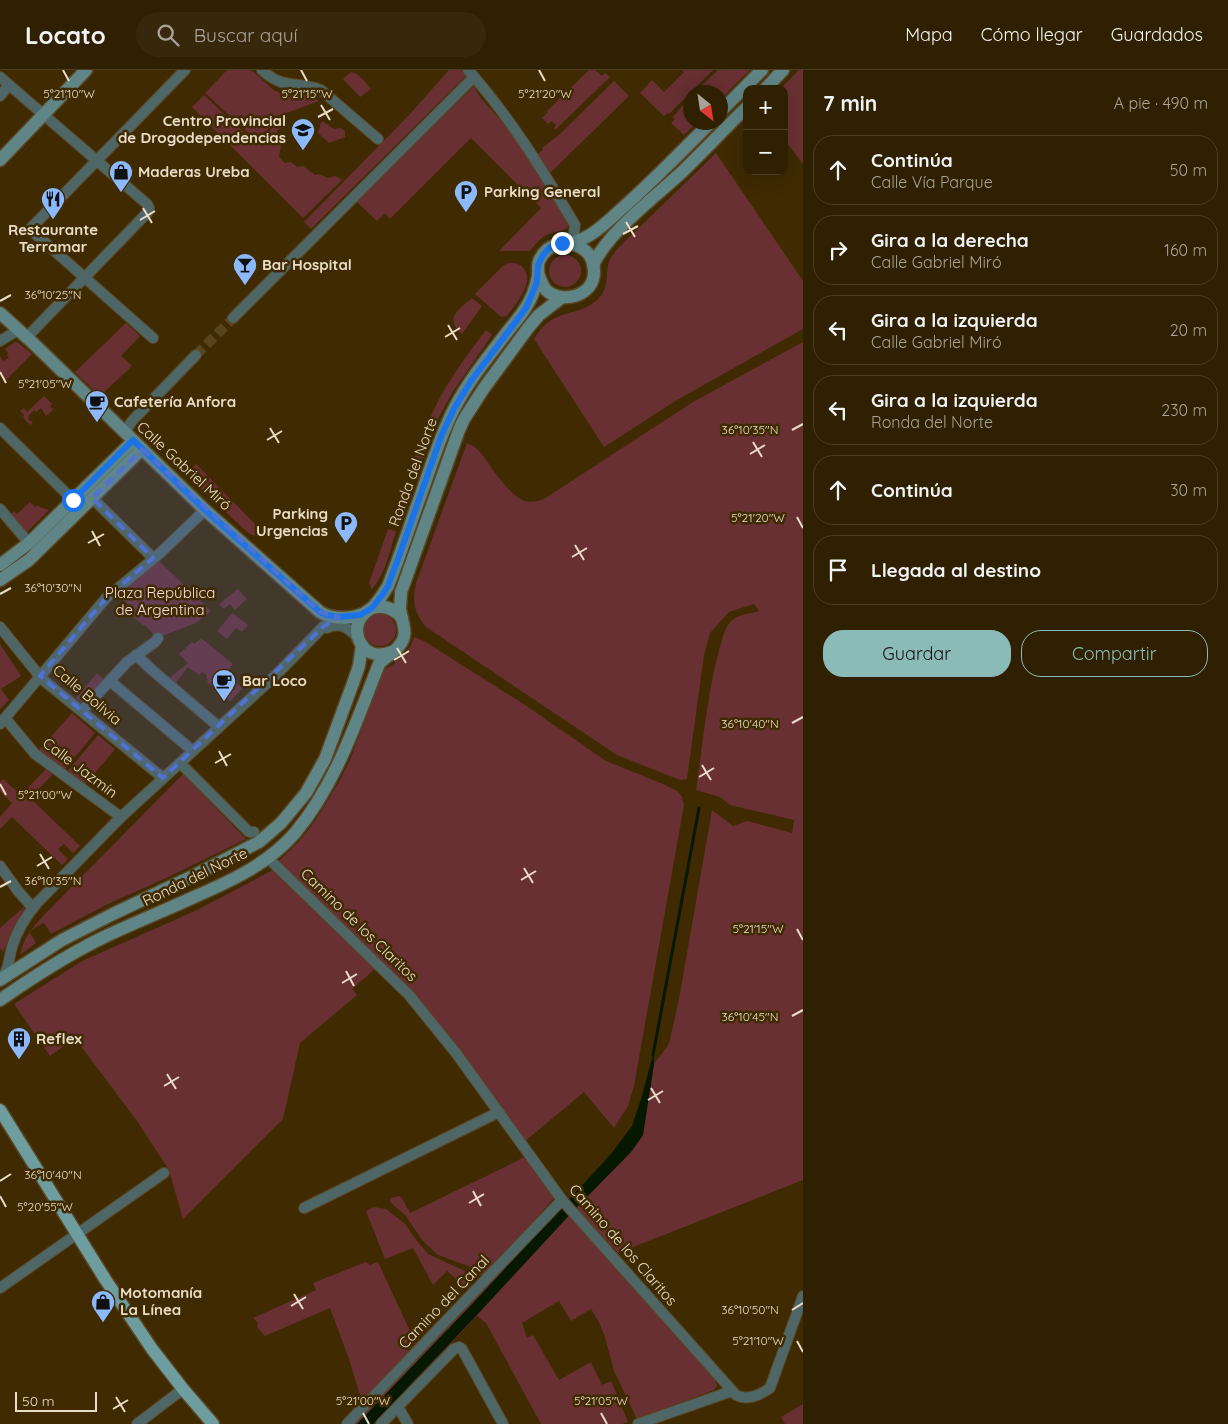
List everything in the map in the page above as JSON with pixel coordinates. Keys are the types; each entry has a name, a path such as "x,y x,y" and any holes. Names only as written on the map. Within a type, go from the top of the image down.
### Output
{"main road":[{"path":"0,160 86,70"},
{"path":"728,104 762,70"},
{"path":"769,85 783,70"},
{"path":"703,130 612,218 577,242 554,245 547,250 539,261 537,278 546,289 561,298 570,298 585,290 594,276 596,260 621,228 683,171 743,111"},
{"path":"570,243 579,246 591,258 596,260"},
{"name":"Ronda del Norte","path":"0,980 62,940 184,880 254,836 281,824 294,809 306,793 325,760 360,660 358,624 388,586 442,434 455,407 471,381 526,308 537,278"},
{"name":"Ronda del Norte","path":"0,1000 52,965 102,938 258,866 295,832 321,798 337,768 378,664 399,647 404,636 405,630 400,605 401,592 462,424 484,388 528,328 539,315 561,298"},
{"name":"Calle Gabriel Miró","path":"0,314 205,510 320,612 334,617"},
{"path":"0,580 29,560 92,498 133,441"},
{"path":"0,565 29,543 133,441"},
{"path":"334,617 354,616 377,607 388,608 402,618"},
{"path":"360,641 369,652 374,654 394,651"},
{"path":"0,1110 105,1279 147,1341 183,1389 213,1424"}],"street":[{"path":"153,338 32,231 31,228 185,70"},
{"path":"262,70 273,79 287,84 321,90 378,139"},
{"path":"233,318 471,73 527,148 575,225 570,243"},
{"path":"0,77 147,204 148,208 147,213 85,278 23,334 0,342"},
{"path":"0,96 9,85"},
{"path":"133,441 132,421 196,355"},
{"path":"0,428 73,500"},
{"path":"92,498 153,558"},
{"path":"0,509 29,543"},
{"path":"2,721 106,598 205,510"},
{"path":"0,980 7,971 4,959 18,930 33,908 121,817 275,676 334,617"},
{"path":"321,630 338,625 349,629 360,641"},
{"name":"Calle Bolivia","path":"0,627 40,676 163,778"},
{"path":"82,711 127,662 158,638"},
{"path":"136,655 219,727"},
{"path":"110,681 193,751"},
{"name":"Calle Jazmín","path":"2,721 13,728 34,754 121,817"},
{"path":"180,763 254,836"},
{"name":"Camino de los Claritos","path":"268,858 409,995 456,1053 562,1200 732,1391"},
{"path":"0,866 33,908"},
{"path":"304,1208 499,1112"},
{"path":"0,1288 164,1173"},
{"name":"Camino del Canal","path":"347,1424 562,1200"},
{"path":"638,1424 732,1391 740,1397 747,1398 760,1394 770,1388 803,1296"},
{"path":"381,1424 456,1347 459,1347 462,1349 503,1424"},
{"path":"137,1424 183,1389"},
{"path":"398,1407 408,1424"}],"highlighted area":[{"path":"142,449 320,612 339,617 323,627 163,778 40,676 106,598 153,558 92,498"}],"green space":[{"path":"227,70 250,70 278,92 284,94 303,94 319,101 281,115 257,141 205,93"},
{"path":"449,70 463,70 467,75 311,229 304,222 410,114"},
{"path":"589,70 595,70 602,76 605,73 610,77 555,130 556,125 552,121 548,124 542,118"},
{"path":"682,70 713,70 698,85 683,85 683,100 669,114 664,116 640,93 652,80 664,92 684,72"},
{"path":"718,70 750,70 728,92 728,85 702,85"},
{"path":"799,70 803,70 803,164 788,144 788,85 784,85"},
{"path":"351,72 360,76 371,89 360,97 343,79"},
{"path":"614,81 629,96 549,174 536,155"},
{"path":"474,86 480,97 517,139 570,225 563,230 545,236 530,251 499,251 541,208 471,138 390,219 385,213 377,221 357,202"},
{"path":"204,95 256,144 281,119 286,120 286,127 277,130 276,140 281,145 279,157 285,163 291,162 297,167 303,166 315,175 319,174 328,178 336,176 342,180 303,218 192,107"},
{"path":"683,105 683,130 689,130 684,135 671,123 675,119 673,117"},
{"path":"321,122 334,129 341,128 345,131 345,137 329,143 318,133"},
{"path":"716,153 803,281 803,329 677,400 604,447 534,339 550,321 588,306 599,298 605,286 609,263 618,248"},
{"path":"565,255 576,260 581,271 576,282 565,287 554,282 549,271 554,260"},
{"path":"509,263 522,267 527,275 527,281 523,294 515,306 507,316 501,317 475,294 504,265"},
{"path":"472,298 482,306 462,334 454,323 455,314"},
{"path":"126,323 140,336 121,356 132,366 100,396 75,372"},
{"path":"486,330 492,335 452,393 439,417 423,459 415,457 441,395"},
{"path":"15,342 32,354 6,380 0,375 0,356 3,361 9,358 5,349"},
{"path":"803,342 803,1180 618,1253 576,1208 631,1152 643,1135 654,1064 669,1044 679,999 712,810 733,826 747,821 792,833 794,820 730,805 720,797 696,790 711,685 724,635 731,621 759,611 754,604 729,612 710,633 704,655 687,779 680,780 617,755 426,627 415,606 416,583 467,443 481,453 501,480 519,498 533,502 544,499 693,402"},
{"path":"44,396 52,404 50,407 54,409 46,416 41,408 36,412 34,410 28,417 33,422 30,425 20,411 24,408 27,412"},
{"path":"196,464 262,531 258,535 254,536 246,531 186,475"},
{"path":"30,502 35,507 38,505 49,510 27,532 11,514 14,511 17,514"},
{"path":"388,529 396,531 384,569 372,589 369,583"},
{"name":"Plaza República de Argentina","path":"158,560 211,611 196,623 157,638 145,625 134,618 135,616 129,611 129,605 117,593"},
{"path":"238,589 247,599 235,610 230,604 224,609 219,604"},
{"path":"232,613 248,625 242,632 236,628 227,639 217,631"},
{"path":"380,614 386,615 391,619 395,624 395,636 391,641 386,645 380,646 374,645 369,641 365,636 364,630 365,624 369,619 374,615"},
{"path":"414,637 424,641 525,705 606,761 663,784 677,791 682,797 684,805 634,1086 628,1106 614,1128 584,1092 524,1142 413,993 279,861 301,839 315,821 339,782 350,760 383,671 395,663 407,651"},
{"path":"201,638 233,664 226,673 243,688 230,701 207,682 207,675 202,672 199,675 188,667 174,685 167,680 188,663 179,654 192,642 194,644"},
{"path":"0,644 21,676 1,689 9,700 0,709"},
{"path":"97,673 106,682 85,705 76,698"},
{"path":"72,713 95,733 64,770 39,750"},
{"path":"98,735 115,749 84,786 67,772"},
{"path":"46,769 52,775 30,798 80,846 73,853 64,844 58,849 68,859 62,865 12,817 0,829 0,817 12,803 0,791 0,782 3,779 21,795"},
{"path":"183,774 246,839 108,904 51,934 44,923 31,930"},
{"path":"273,870 375,969 352,989 357,995 300,1043 283,1119 183,1219 169,1170 137,1121 75,1038 50,1056 14,1004 82,961 195,911"},
{"path":"25,906 3,952 0,948 0,928"},
{"path":"30,932 36,943 20,955 25,939"},
{"path":"523,1157 553,1191 553,1199 492,1269 485,1274 480,1275 468,1266 438,1255 423,1241 405,1215 390,1202 391,1198 399,1196 410,1213"},
{"path":"563,1204 713,1374 717,1386 714,1390 637,1419 614,1371 605,1337 591,1309 571,1321 559,1301 522,1323 527,1338 533,1335 559,1380 591,1362 602,1385 611,1381 628,1422 622,1424 541,1424 486,1323 477,1316 373,1424 354,1424"},
{"path":"374,1207 386,1209 405,1224 428,1254 465,1271 471,1276 472,1281 469,1290 447,1271 433,1285 413,1248 385,1259 366,1211"},
{"path":"366,1262 370,1265 378,1262 416,1344 406,1343 409,1354 362,1402 349,1359 330,1308 265,1336 257,1327 258,1323 253,1318 316,1290 313,1283"},
{"path":"803,1404 803,1424 785,1424 781,1417"}],"shaded area":[{"path":"654,1051 654,1064 643,1135 631,1152 373,1424 357,1424 473,1303 611,1154 632,1126"}],"waterway":[{"path":"653,1055 699,808"}],"tunnel":[{"path":"196,355 233,318"}],"place":[{"name":"Centro Provincial de Drogodependencias","path":"303,151"},
{"name":"Maderas Ureba","path":"121,193"},
{"name":"Parking General","path":"466,213"},
{"name":"Restaurante Terramar","path":"53,220"},
{"name":"Bar Hospital","path":"245,286"},
{"name":"Cafetería Anfora","path":"97,423"},
{"name":"Parking Urgencias","path":"346,544"},
{"name":"Bar Loco","path":"224,702"},
{"name":"Reflex","path":"19,1060"},
{"name":"Motomanía La Línea","path":"103,1323"}],"route":[{"path":"73,500 133,440 205,510 320,612 329,616 339,617 363,614 372,608 388,586 442,434 455,407 471,381 526,308 537,282 539,261 547,250 554,245 562,243"}]}
